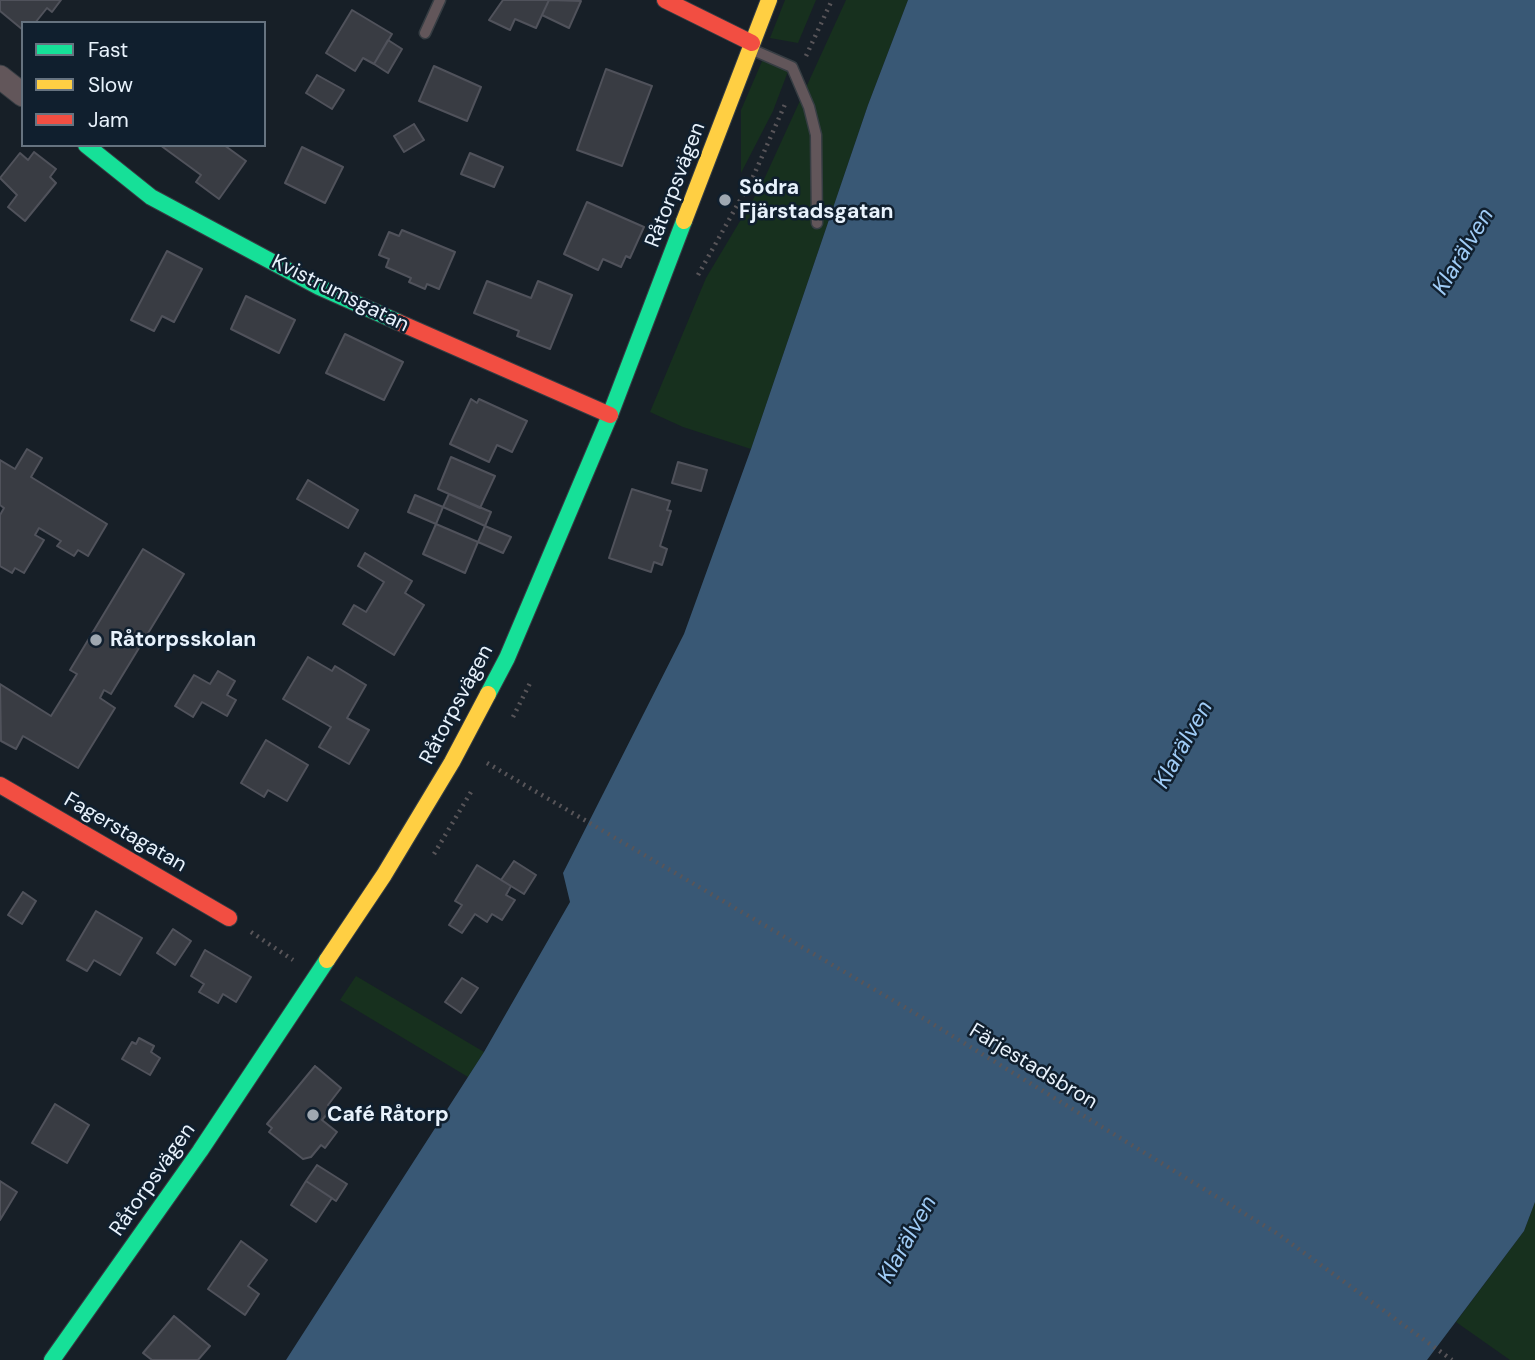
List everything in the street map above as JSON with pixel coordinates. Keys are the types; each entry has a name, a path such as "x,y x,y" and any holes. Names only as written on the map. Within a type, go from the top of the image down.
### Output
{"street":[{"path":"665,0 751,46"},
{"name":"Råtorpsvägen","path":"52,1360 200,1150 317,976 415,824 507,658 610,415 769,0"},
{"name":"Kvistrumsgatan","path":"88,147 151,197 319,287 610,415"},
{"name":"Fagerstagatan","path":"0,785 229,918"}],"lane":[{"path":"425,33 440,0"},
{"path":"751,46 786,62 797,76 816,135 817,223"}],"path":[{"name":"Färjestadsbron","path":"487,763 913,1012 1278,1234 1452,1360"},
{"path":"229,918 317,976"}],"green space":[{"path":"785,0 816,0 798,43 770,38"},
{"path":"846,0 908,0 868,105 751,449 683,427 650,412 706,278 761,186"},
{"path":"763,59 790,66 773,111 741,173 741,110"},
{"path":"356,976 484,1052 468,1077 340,1000"},
{"path":"1535,1202 1535,1360 1510,1360 1456,1322 1524,1231"}],"water":[{"name":"Klarälven","path":"908,0 1535,0 1535,1202 1524,1231 1427,1360 286,1360 484,1052 570,902 563,873 684,634 751,449 868,105"}],"building":[{"path":"0,0 61,0 52,12 47,8 37,21 21,21 21,28 0,11"},
{"path":"503,0 549,0 536,28 515,19 510,30 489,20"},
{"path":"549,0 581,1 569,28 542,15"},
{"path":"352,10 392,34 374,64 363,58 355,71 326,53"},
{"path":"388,40 402,49 388,73 374,64"},
{"path":"434,66 481,87 467,121 419,101"},
{"path":"606,69 652,86 622,166 577,150"},
{"path":"317,75 344,90 332,109 306,93"},
{"path":"414,124 424,140 404,152 394,136"},
{"path":"163,147 227,147 246,161 219,199 196,182 201,175"},
{"path":"302,147 343,167 325,203 285,183"},
{"path":"34,152 56,169 50,177 56,183 25,221 8,207 17,195 0,178 20,153 28,160"},
{"path":"470,153 503,167 494,187 461,174"},
{"path":"587,202 644,227 630,258 626,256 621,267 603,259 598,270 564,254"},
{"path":"402,230 455,252 439,289 427,284 425,289 409,282 411,278 386,267 389,259 379,255 389,232 399,236"},
{"path":"167,251 202,269 174,322 162,316 154,331 131,320"},
{"path":"487,281 531,298 538,281 572,295 550,349 517,336 519,331 474,313"},
{"path":"246,296 295,320 279,353 231,329"},
{"path":"345,334 403,362 384,400 326,373"},
{"path":"471,399 477,403 479,399 527,421 512,452 497,445 489,462 450,444"},
{"path":"27,449 42,458 31,477 107,524 88,556 78,550 74,556 57,546 61,541 39,528 35,535 44,540 24,573 15,568 12,573 0,566 0,515 4,508 0,505 0,460 15,469"},
{"path":"451,457 495,476 480,508 438,489"},
{"path":"678,462 707,470 701,491 672,483"},
{"path":"308,480 358,510 348,528 297,499"},
{"path":"632,489 670,501 667,510 671,511 660,546 667,549 662,565 654,562 651,572 609,558"},
{"path":"449,494 491,512 485,526 443,507"},
{"path":"415,495 443,507 436,524 408,512"},
{"path":"436,524 478,542 465,573 423,554"},
{"path":"485,526 511,537 503,553 478,542"},
{"path":"143,549 184,574 111,694 104,690 100,698 115,708 78,768 23,736 16,749 1,741 0,684 51,716 77,674 70,670"},
{"path":"365,553 412,581 405,593 424,605 394,655 343,624 354,605 366,612 384,582 358,566"},
{"path":"308,657 332,671 335,666 366,685 347,718 369,730 349,764 319,747 331,727 283,699"},
{"path":"218,671 235,681 227,695 236,700 227,716 202,702 193,717 175,706 194,675 210,684"},
{"path":"266,740 308,765 287,801 268,790 264,797 241,783"},
{"path":"514,861 536,875 524,894 501,880"},
{"path":"477,865 511,886 506,895 515,900 502,920 492,914 487,922 475,914 462,933 449,925 462,905 455,901"},
{"path":"23,892 36,901 22,924 8,915"},
{"path":"96,911 142,938 120,975 94,960 87,971 67,960"},
{"path":"173,929 191,941 175,965 157,953"},
{"path":"205,950 251,977 236,1002 223,994 218,1003 199,992 204,984 191,976"},
{"path":"462,978 478,988 461,1013 445,1002"},
{"path":"139,1038 154,1046 151,1052 160,1058 150,1075 122,1059 132,1042 136,1044"},
{"path":"315,1066 341,1088 328,1105 332,1108 322,1120 337,1132 325,1148 321,1145 311,1157 303,1159 269,1132 272,1128 267,1124"},
{"path":"55,1104 89,1125 67,1163 32,1143"},
{"path":"317,1165 347,1184 336,1201 306,1181"},
{"path":"0,1181 17,1192 0,1220"},
{"path":"306,1181 332,1198 316,1222 291,1205"},
{"path":"241,1241 267,1260 248,1286 259,1294 245,1315 208,1289"},
{"path":"174,1316 210,1346 198,1360 152,1360 143,1353"}],"traffic: fast":[{"path":"88,147 151,197 319,287 398,322"},
{"path":"488,694 507,658 610,415 684,221"},
{"path":"52,1360 200,1151 327,960"}],"traffic: slow":[{"path":"684,221 769,0"},
{"path":"327,960 384,875 452,762 488,694"}],"traffic: jam":[{"path":"665,0 752,43"},
{"path":"398,322 610,415"},
{"path":"0,785 229,918"}],"place":[{"name":"Södra Fjärstadsgatan","path":"725,200"},
{"name":"Råtorpsskolan","path":"96,640"},
{"name":"Café Råtorp","path":"313,1115"}]}
